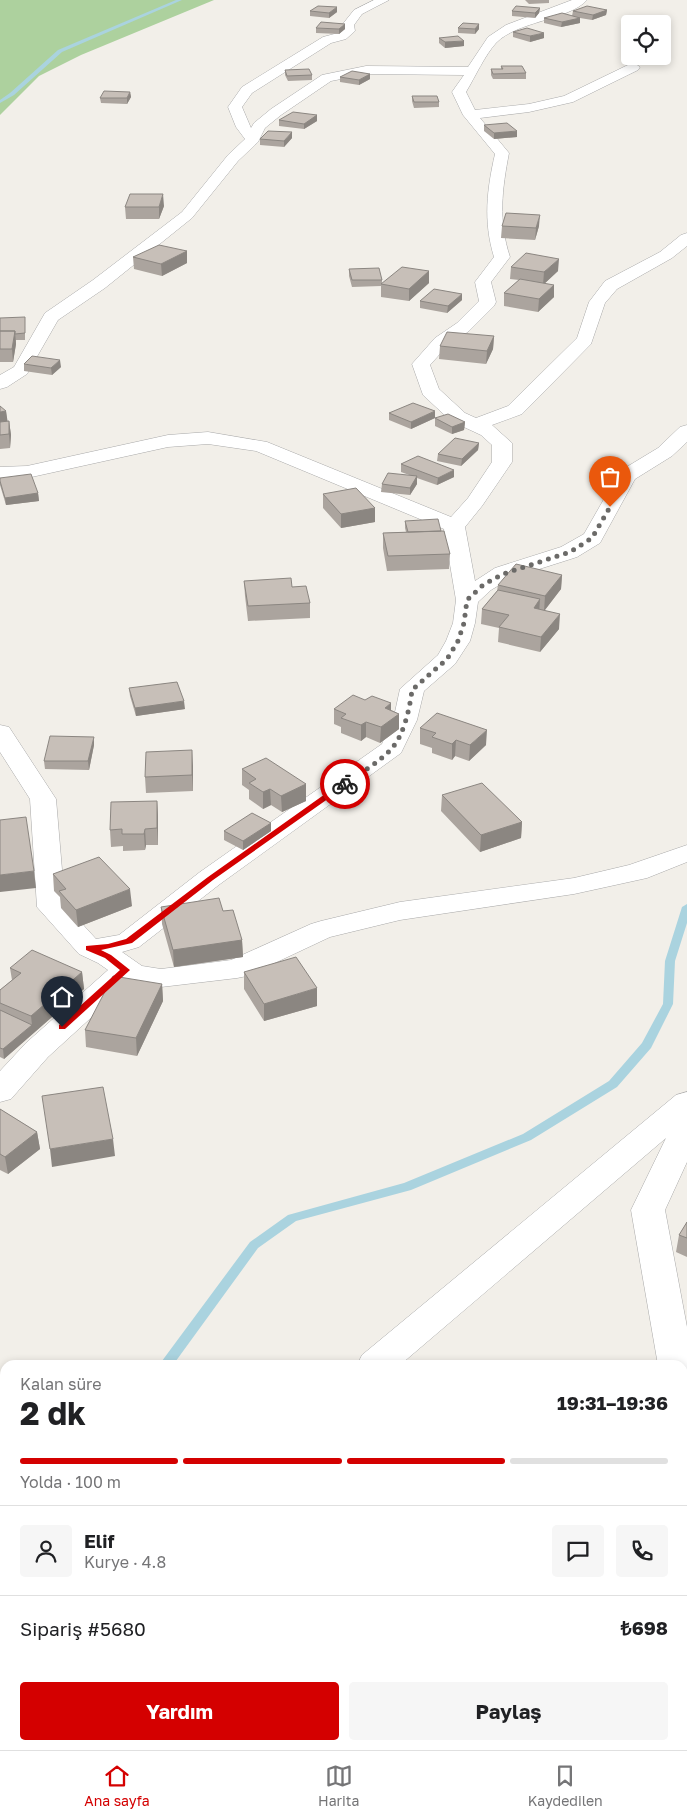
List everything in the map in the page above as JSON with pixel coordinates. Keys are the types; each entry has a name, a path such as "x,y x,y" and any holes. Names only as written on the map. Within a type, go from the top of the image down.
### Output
{"street":[{"path":"253,140 243,127 235,107 247,90 327,40 342,36 350,31 348,25 358,12 383,0"},
{"path":"454,526 475,502 502,462 502,443 488,431 458,417 430,391 421,364 440,342 463,327 488,302 483,282 502,256 495,237 494,194 502,153 470,115 459,92 492,40 510,28 560,10 581,0"},
{"path":"470,115 529,108 568,99 634,67"},
{"path":"0,383 21,370 51,317 99,284 188,215 233,158 253,140 260,126 276,112 327,78 366,70 472,71"},
{"path":"475,425 516,410 586,340 597,302 611,284 666,255 687,238"},
{"path":"467,600 483,585 503,574 570,552 592,538 628,476 665,452 687,431"},
{"path":"0,473 27,472 168,441 208,438 260,446 454,526"},
{"path":"89,948 108,947 129,941 210,878 392,748 400,734 411,701 412,690 447,659 458,641 464,623 467,600 454,526"},
{"path":"0,732 44,799 51,908 89,948 108,956 134,976 161,978 237,969 321,930 400,911 574,886 637,872 687,853"},
{"path":"0,1091 36,1050 126,970"},
{"path":"381,1360 687,1102"},
{"path":"675,1360 648,1210 687,1128"}],"green space":[{"path":"0,0 214,0 81,55 39,76 0,115"}],"building":[{"path":"318,6 337,7 329,13 310,11"},
{"path":"516,6 540,8 535,13 512,11"},
{"path":"587,6 607,10 593,15 573,11"},
{"path":"562,13 580,18 562,22 544,18"},
{"path":"321,22 345,24 339,29 316,28"},
{"path":"463,23 479,24 475,29 458,28"},
{"path":"527,28 544,33 530,36 513,32"},
{"path":"458,36 464,41 445,42 439,38"},
{"path":"501,66 522,66 526,73 493,74 491,69 503,69"},
{"path":"309,69 312,75 287,76 285,70"},
{"path":"352,71 370,74 359,80 340,77"},
{"path":"104,91 130,92 127,98 100,98"},
{"path":"412,96 437,96 439,102 414,102"},
{"path":"293,112 317,115 304,124 279,120"},
{"path":"507,123 517,131 494,133 484,125"},
{"path":"268,131 292,132 284,141 260,139"},
{"path":"130,194 163,194 159,207 125,207"},
{"path":"506,213 540,215 536,228 502,226"},
{"path":"159,245 187,251 161,264 133,257"},
{"path":"526,253 559,259 544,272 511,267"},
{"path":"402,267 429,271 409,289 381,284"},
{"path":"379,268 382,280 352,280 349,269"},
{"path":"520,279 554,285 539,299 504,293"},
{"path":"434,289 462,294 448,306 420,301"},
{"path":"25,317 25,333 15,334 15,331 0,331 0,318"},
{"path":"0,331 15,331 12,349 0,349"},
{"path":"447,332 494,336 487,351 440,346"},
{"path":"32,356 60,360 51,368 24,364"},
{"path":"413,403 435,411 411,422 389,413"},
{"path":"0,406 6,411 0,412"},
{"path":"448,414 465,422 452,427 435,418"},
{"path":"9,421 9,434 0,435 0,422"},
{"path":"455,438 479,443 462,459 438,454"},
{"path":"418,456 454,470 438,478 401,464"},
{"path":"388,473 417,476 410,488 382,484"},
{"path":"31,474 38,493 5,498 0,478"},
{"path":"356,488 375,508 341,514 323,494"},
{"path":"438,519 441,531 408,532 405,521"},
{"path":"444,531 450,554 388,556 383,533"},
{"path":"516,564 562,575 545,596 498,585"},
{"path":"291,578 292,587 306,586 310,603 248,606 244,581"},
{"path":"498,590 540,599 534,608 560,614 541,637 499,627 509,615 482,609"},
{"path":"177,682 184,701 135,708 129,688"},
{"path":"353,695 365,700 372,696 391,703 385,708 399,714 381,727 366,722 361,725 341,718 346,714 334,709"},
{"path":"437,713 487,730 470,745 456,740 452,744 432,737 436,733 420,728"},
{"path":"50,736 94,737 88,761 44,761"},
{"path":"192,750 192,775 145,777 146,752"},
{"path":"266,758 306,784 281,796 270,789 263,792 249,783 256,779 242,769"},
{"path":"482,783 522,822 481,835 442,795"},
{"path":"157,801 157,828 145,829 144,834 122,834 122,829 110,830 111,802"},
{"path":"252,813 271,823 243,841 224,831"},
{"path":"26,817 34,871 0,875 0,820"},
{"path":"99,857 130,889 76,910 59,891 66,889 53,874"},
{"path":"219,898 223,911 233,910 242,940 173,950 161,907"},
{"path":"32,950 82,972 31,1016 0,1003 0,990 21,973 10,968"},
{"path":"296,957 317,988 264,1004 244,972"},
{"path":"113,976 162,984 136,1038 85,1030"},
{"path":"0,1010 32,1025 3,1049 0,1048"},
{"path":"103,1087 113,1139 50,1149 42,1096"},
{"path":"0,1109 37,1132 5,1157 0,1154"},
{"path":"687,1222 687,1238 679,1235"}],"waterway":[{"path":"0,102 12,94 60,51 180,0"},
{"path":"170,1360 254,1245 292,1218 407,1187 527,1137 613,1084 647,1045 668,1004 670,961 687,907"}],"way so far":[{"path":"345,784 392,748 400,734 411,701 412,690 447,659 458,641 464,623 467,600 483,585 503,574 570,552 592,538 610,507"}],"route":[{"path":"62,1027 126,970 108,956 89,948 108,947 129,941 210,878 345,784"}]}
